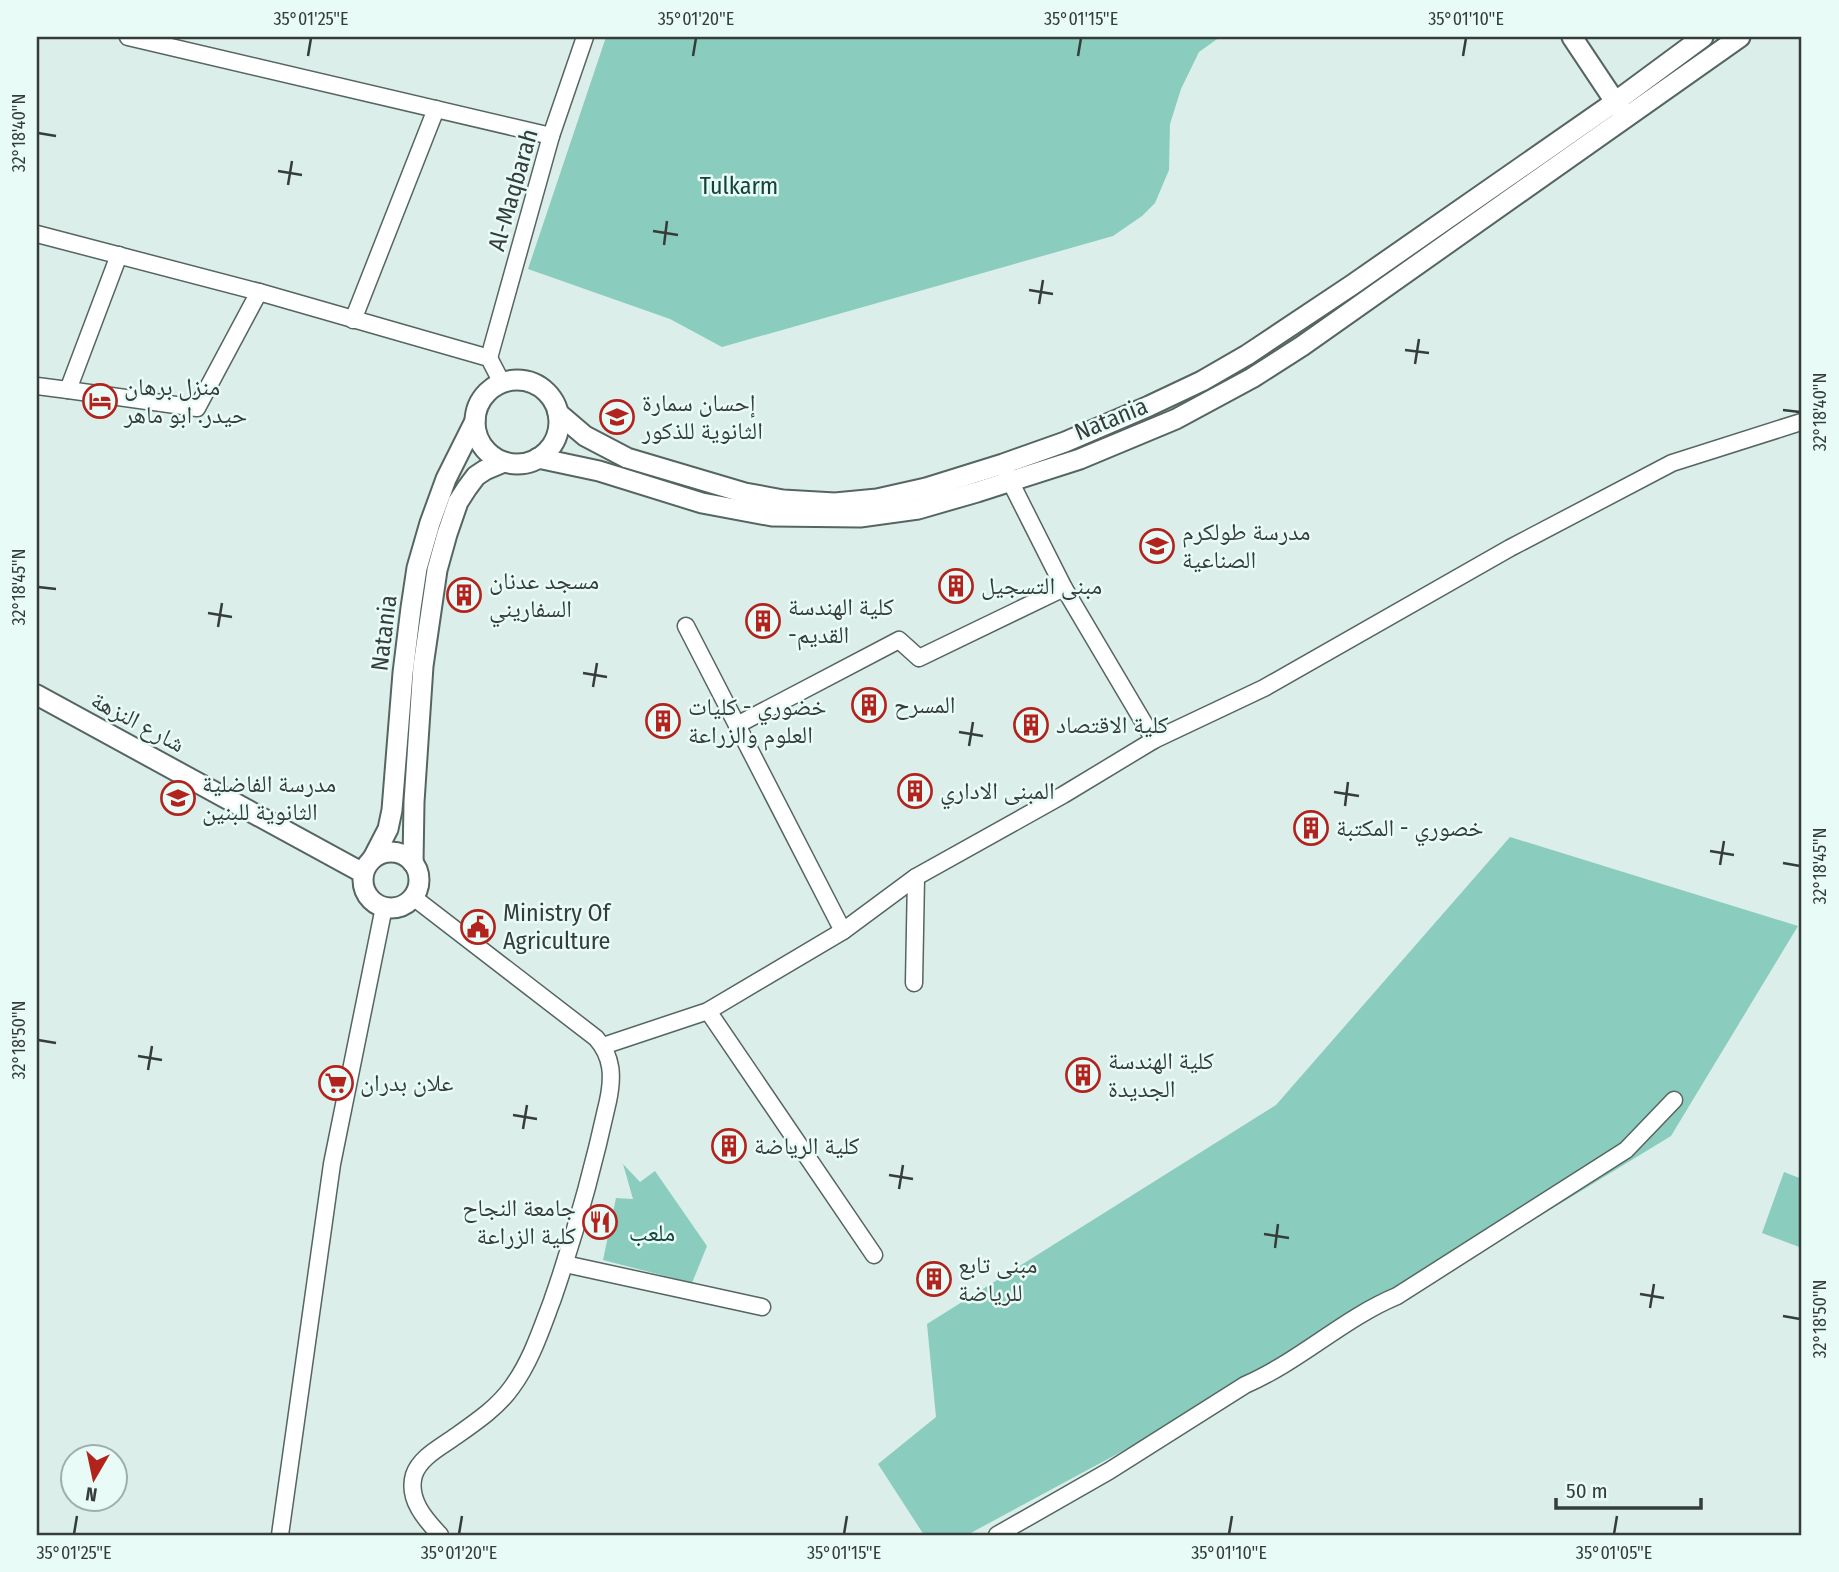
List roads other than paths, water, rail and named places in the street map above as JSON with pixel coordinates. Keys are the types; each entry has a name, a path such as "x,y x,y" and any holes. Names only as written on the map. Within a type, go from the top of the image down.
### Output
{"street":[{"path":"128,37 551,136"},
{"name":"Al-Maqbarah","path":"489,358 551,136 586,37"},
{"path":"1572,37 1626,119"},
{"name":"Natania","path":"538,457 600,471 702,503 772,516 860,517 906,510 977,492 1006,473 1065,442 1202,381 1247,355 1615,102 1703,37"},
{"name":"Natania","path":"558,413 585,436 627,458 745,493 783,500 835,503 877,499 1080,459 1164,424 1252,378 1361,306 1740,37"},
{"path":"353,320 436,109"},
{"path":"37,234 259,292 489,358 502,383"},
{"path":"68,390 119,255"},
{"path":"37,386 197,408 259,292"},
{"path":"522,380 536,384 548,393 558,413 557,433 552,445 531,461 504,462 492,456 477,434 477,408 484,396 495,386 508,381 522,380"},
{"name":"Natania","path":"368,866 388,829 392,810 403,673 417,568 446,479 475,421"},
{"path":"603,1046 708,1011 843,931 916,877 1063,795 1154,740 1264,688 1510,548 1672,463 1801,422"},
{"name":"Natania","path":"413,863 414,802 423,667 437,570 458,502 475,476 504,462"},
{"path":"1006,473 1065,588 1154,740"},
{"path":"737,725 899,640 919,658 1065,588"},
{"path":"686,626 843,931"},
{"name":"شارع النزهة","path":"37,695 368,866"},
{"path":"398,853 413,863 419,880 413,897 407,903 392,908 384,907 369,898 363,882 368,866 381,854 398,853"},
{"path":"914,983 916,877"},
{"path":"413,897 590,1034 603,1046 611,1067 611,1085 596,1156 565,1264 529,1359 510,1391 486,1414 429,1455 417,1469 412,1488 415,1501 440,1535"},
{"path":"280,1535 332,1164 384,907"},
{"path":"708,1011 874,1255"},
{"path":"997,1535 1109,1471 1245,1385 1307,1352 1377,1305 1397,1296 1614,1158 1626,1150 1674,1100"},
{"path":"565,1264 762,1307"}],"place":[{"name":"منزل برهان حيدر. ابو ماهر","path":"100,401"},
{"name":"إحسان سمارة الثانوية للذكور","path":"617,417"},
{"name":"مدرسة طولكرم الصناعية","path":"1157,546"},
{"name":"مبنى التسجيل","path":"956,586"},
{"name":"مسجد عدنان السفاريني","path":"464,595"},
{"name":"كلية الهندسة -القديم","path":"763,621"},
{"name":"المسرح","path":"869,705"},
{"name":"خضوري - كليات العلوم والزراعة","path":"663,721"},
{"name":"كلية الاقتصاد","path":"1031,725"},
{"name":"المبنى الاداري","path":"915,791"},
{"name":"مدرسة الفاضلية الثانوية للبنين","path":"178,798"},
{"name":"خصوري - المكتبة","path":"1311,828"},
{"name":"Ministry Of Agriculture","path":"478,927"},
{"name":"كلية الهندسة الجديدة","path":"1083,1075"},
{"name":"علان بدران","path":"336,1083"},
{"name":"كلية الرياضة","path":"729,1146"},
{"name":"جامعة النجاح كلية الزراعة","path":"600,1222"},
{"name":"مبنى تابع للرياضة","path":"934,1279"}],"park label":[{"name":"Tulkarm","path":"739,186"},
{"name":"ملعب","path":"652,1233"}]}
